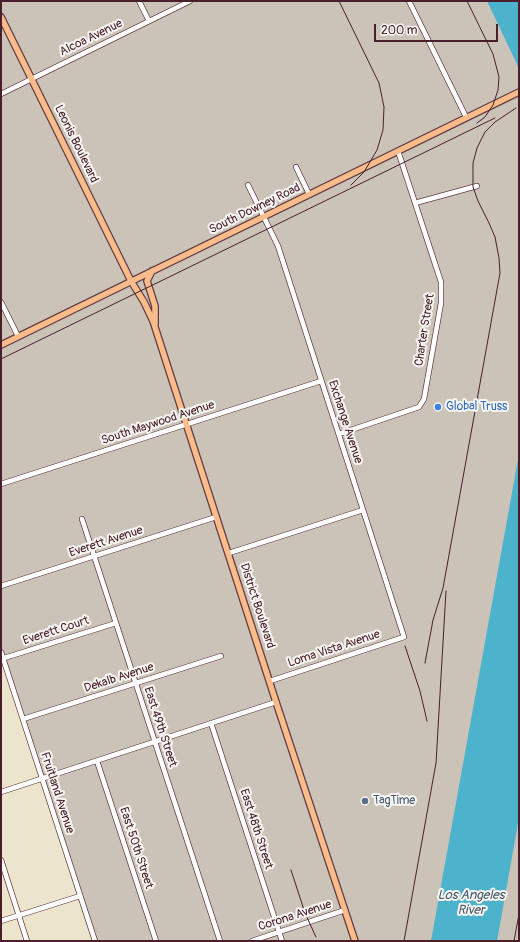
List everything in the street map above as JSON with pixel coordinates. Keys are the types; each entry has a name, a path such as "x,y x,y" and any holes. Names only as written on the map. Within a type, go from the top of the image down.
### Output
{"main road":[{"name":"Leonis Boulevard","path":"1,17 131,281"},
{"name":"South Downey Road","path":"1,344 519,92"},
{"path":"152,271 147,281 155,306 155,326"},
{"name":"District Boulevard","path":"131,281 144,302 155,326 276,702 355,941"}],"street":[{"path":"139,1 149,21"},
{"name":"Alcoa Avenue","path":"1,94 190,1"},
{"path":"409,1 466,117"},
{"name":"Charter Street","path":"339,434 419,408 424,402 441,303 441,282 398,151"},
{"path":"296,166 310,194"},
{"name":"Exchange Avenue","path":"248,185 278,246 404,636"},
{"path":"415,203 476,186"},
{"path":"1,302 18,336"},
{"name":"South Maywood Avenue","path":"1,484 321,381"},
{"path":"228,553 363,510"},
{"name":"Everett Avenue","path":"1,586 216,517"},
{"name":"East 49th Street","path":"82,519 220,941"},
{"name":"Everett Court","path":"2,659 116,622"},
{"name":"Loma Vista Avenue","path":"270,681 404,636"},
{"name":"Fruitland Avenue","path":"1,652 2,659 95,941"},
{"name":"Dekalb Avenue","path":"23,719 221,656"},
{"path":"1,792 276,702"},
{"name":"East 48th Street","path":"211,723 282,941"},
{"name":"East 50th Street","path":"97,761 156,941"},
{"path":"1,860 27,941"},
{"path":"1,921 80,896"},
{"name":"Corona Avenue","path":"252,941 346,910"}],"shaded area":[{"path":"1,1 519,1 519,941 94,941 1,654"}],"water":[{"path":"487,1 519,1 519,70 515,60"},
{"name":"Los Angeles River","path":"519,454 519,818 497,941 431,941"}],"railway":[{"path":"339,1 379,83 384,107 383,130 377,150 364,172 351,185"},
{"path":"467,1 493,54 499,77 498,90 493,105 485,117 477,123"},
{"path":"425,663 433,620 443,588 500,273 495,237 473,187 473,163 477,148 485,132 495,122 516,108"},
{"path":"1,359 495,118"},
{"path":"404,941 436,763 446,591"},
{"path":"405,646 420,691 427,721"},
{"path":"291,870 305,913 316,937"},
{"path":"514,941 519,914"}],"place":[{"name":"Global Truss","path":"438,407"},
{"name":"TagTime","path":"365,801"}]}
